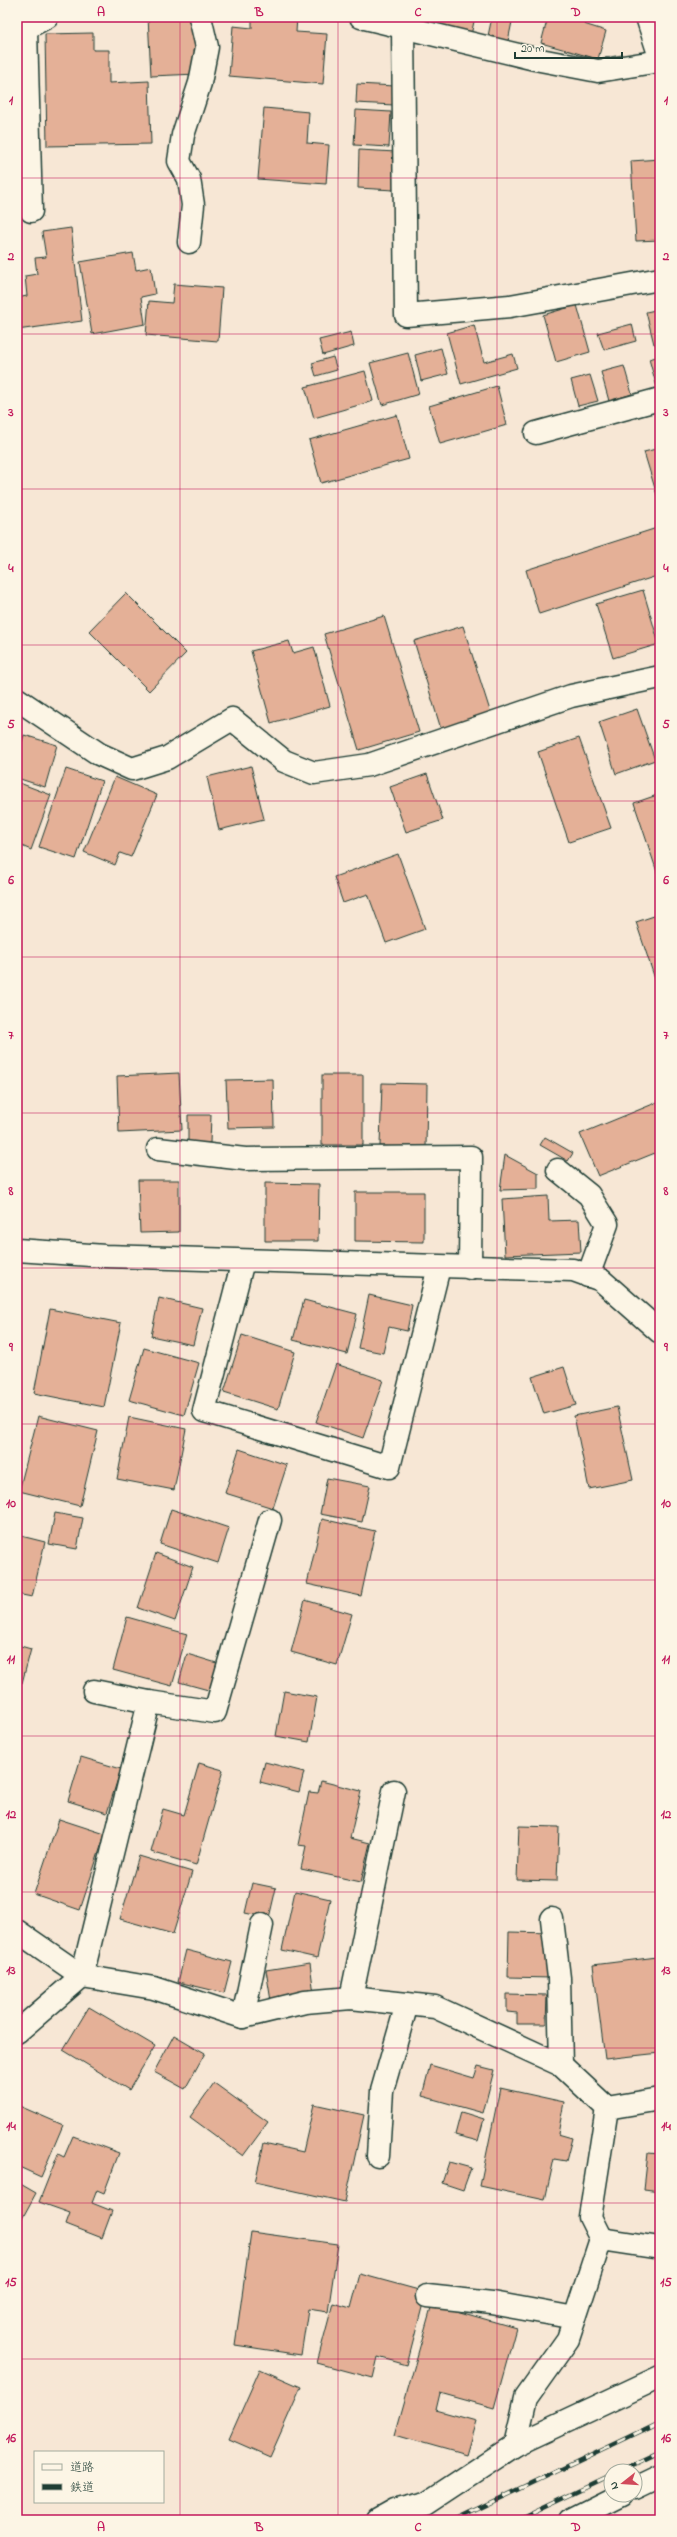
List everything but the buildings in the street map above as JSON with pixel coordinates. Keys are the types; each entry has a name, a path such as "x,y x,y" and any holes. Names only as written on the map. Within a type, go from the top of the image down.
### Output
{"street":[{"path":"31,211 21,32 47,17"},
{"path":"189,242 193,205 189,179 179,161 183,136 200,83 207,47 200,17"},
{"path":"361,17 535,59 598,70 660,62"},
{"path":"647,17 660,57"},
{"path":"403,28 406,315 510,306 660,279"},
{"path":"536,433 660,399"},
{"path":"17,699 99,754 132,769 167,758 232,719 284,761 314,773 369,764 571,696 659,679"},
{"path":"158,1149 245,1160 471,1157 470,1268"},
{"path":"558,1170 589,1195 607,1224 588,1276"},
{"path":"17,1250 105,1256 243,1261 573,1270 601,1280 660,1332"},
{"path":"243,1261 204,1411 388,1467 439,1267"},
{"path":"94,1691 149,1702 215,1712 270,1520"},
{"path":"17,2032 82,1976 149,1702"},
{"path":"351,1998 394,1791"},
{"path":"552,1919 559,1978 561,2065"},
{"path":"243,2017 262,1925"},
{"path":"17,1931 82,1976 154,1988 243,2017 305,2002 351,1998 435,2007 561,2065 607,2108"},
{"path":"378,2156 382,2091 407,2004"},
{"path":"607,2108 660,2099"},
{"path":"515,2445 526,2398 568,2339 601,2239 590,2217 607,2108"},
{"path":"601,2239 660,2248"},
{"path":"427,2296 492,2303 575,2318"},
{"path":"378,2520 394,2511 427,2503 515,2445 660,2377"},
{"path":"643,2484 660,2476"},
{"path":"571,2520 605,2503"}],"railway":[{"path":"455,2520 660,2422"},
{"path":"637,2463 660,2452"},
{"path":"516,2520 603,2479"}]}
